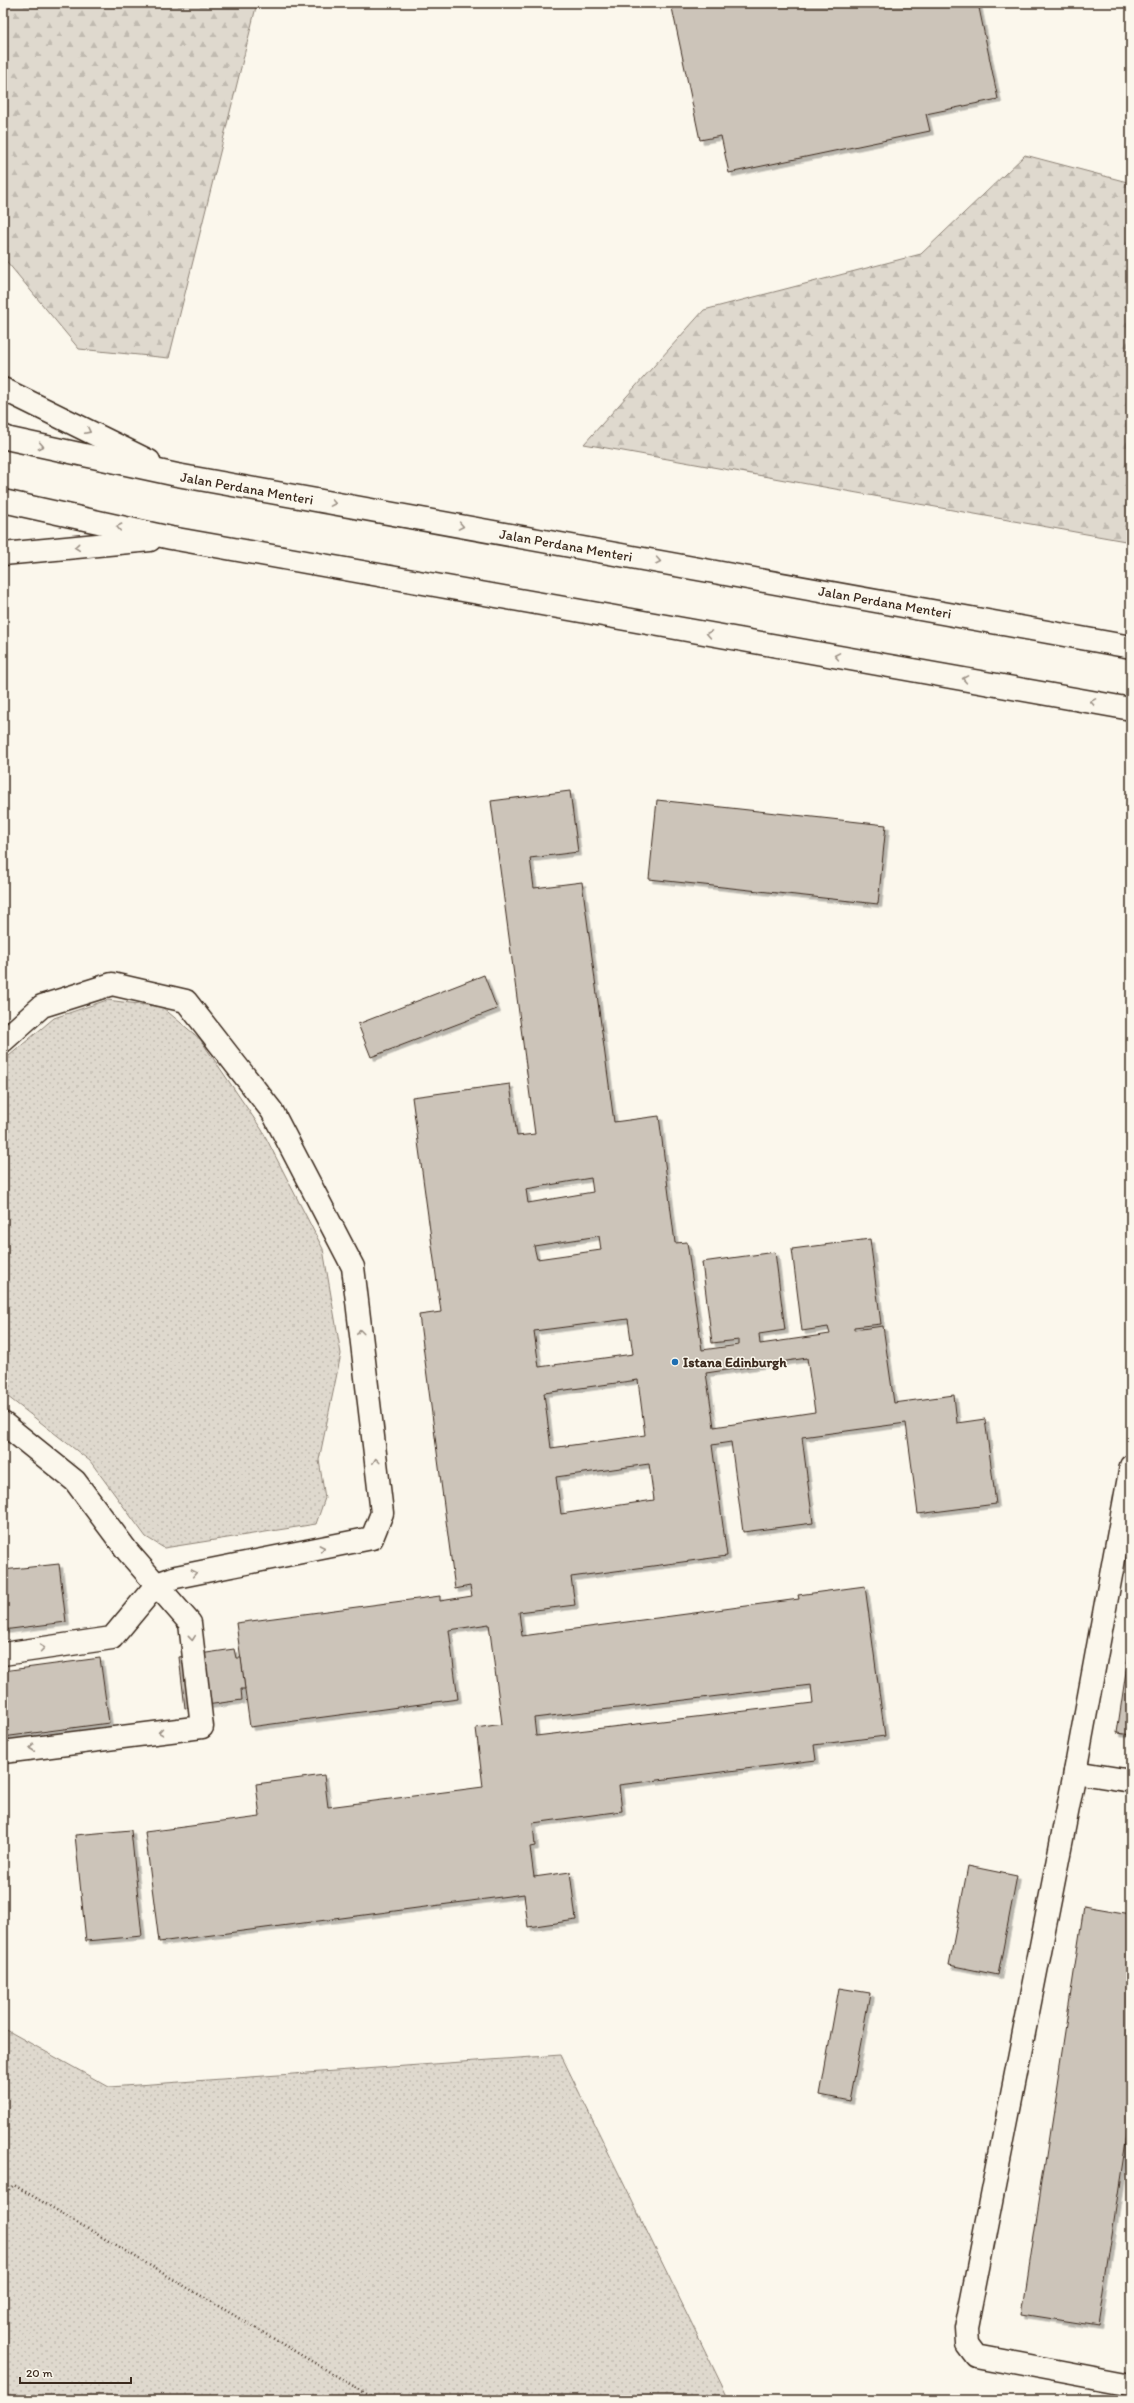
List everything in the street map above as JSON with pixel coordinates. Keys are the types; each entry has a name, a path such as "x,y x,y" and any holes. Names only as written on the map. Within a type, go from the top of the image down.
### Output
{"main road":[{"path":"3,389 177,475"},
{"name":"Jalan Perdana Menteri","path":"3,436 177,475 1131,646"},
{"path":"3,501 171,538 1131,709"},
{"path":"3,554 171,538"},
{"path":"3,1040 42,1006 112,984 186,1001 272,1111 353,1267 382,1513 372,1538 176,1577 157,1584 112,1638 3,1654"},
{"path":"3,1423 74,1481 128,1552 190,1623 202,1727 3,1752"},
{"path":"1131,1466 1075,1772 966,2329 967,2344 976,2356 1131,2385"},
{"path":"1075,1772 1131,1781"}],"path":[{"path":"3,2195 14,2185 377,2400"}],"green space":[{"path":"3,3 257,3 169,358 79,349 3,257"},
{"path":"1025,155 1131,183 1131,542 584,444 704,310 921,254"},
{"path":"107,1000 162,1007 200,1039 262,1130 323,1249 341,1354 319,1460 325,1498 316,1524 164,1548 146,1537 90,1461 3,1393 3,1061 54,1018"},
{"path":"3,2028 109,2087 561,2055 729,2400 3,2400"}],"building":[{"path":"671,3 978,3 998,99 926,114 930,131 729,173 721,136 700,140"},
{"name":"Istana Edinburgh","path":"570,791 578,852 530,858 534,888 582,882 614,1122 659,1116 675,1243 687,1242 702,1350 739,1345 739,1340 712,1343 702,1262 775,1252 785,1330 759,1334 760,1344 830,1334 828,1327 802,1331 792,1249 870,1239 881,1324 854,1327 854,1330 883,1326 894,1403 954,1395 957,1423 985,1419 996,1504 918,1514 906,1423 802,1437 813,1523 743,1532 731,1442 712,1445 727,1556 571,1577 575,1605 519,1612 522,1636 799,1599 798,1595 865,1586 885,1736 814,1745 816,1760 619,1785 622,1811 533,1823 535,1846 530,1847 534,1877 570,1872 576,1920 528,1927 524,1894 159,1942 145,1832 260,1817 256,1784 324,1775 328,1807 483,1787 476,1728 502,1724 489,1624 449,1630 458,1699 250,1727 236,1623 440,1596 440,1601 472,1596 470,1586 455,1589 419,1315 441,1312 412,1097 510,1084 517,1136 535,1134 491,801","holes":["591,1178 593,1192 528,1203 526,1189","599,1236 601,1250 537,1259 534,1246","628,1319 633,1354 539,1367 534,1331","807,1358 815,1412 714,1427 706,1373","638,1380 645,1435 551,1448 544,1393","649,1464 654,1500 561,1514 556,1477","811,1685 813,1703 536,1736 534,1718"]},
{"path":"657,800 886,825 878,904 649,879"},
{"path":"484,975 497,1009 371,1057 358,1024"},
{"path":"59,1564 66,1622 3,1630 3,1570"},
{"path":"1131,1637 1131,1735 1117,1733"},
{"path":"234,1649 236,1658 241,1658 245,1689 241,1689 242,1700 185,1708 179,1657"},
{"path":"100,1658 109,1723 3,1737 3,1671"},
{"path":"131,1830 142,1936 86,1941 75,1835"},
{"path":"968,1866 1017,1876 998,1975 949,1965"},
{"path":"1084,1906 1131,1914 1131,2108 1098,2326 1022,2314"},
{"path":"839,1988 870,1993 850,2101 820,2095"}],"place":[{"name":"Istana Edinburgh","path":"675,1362"}]}
